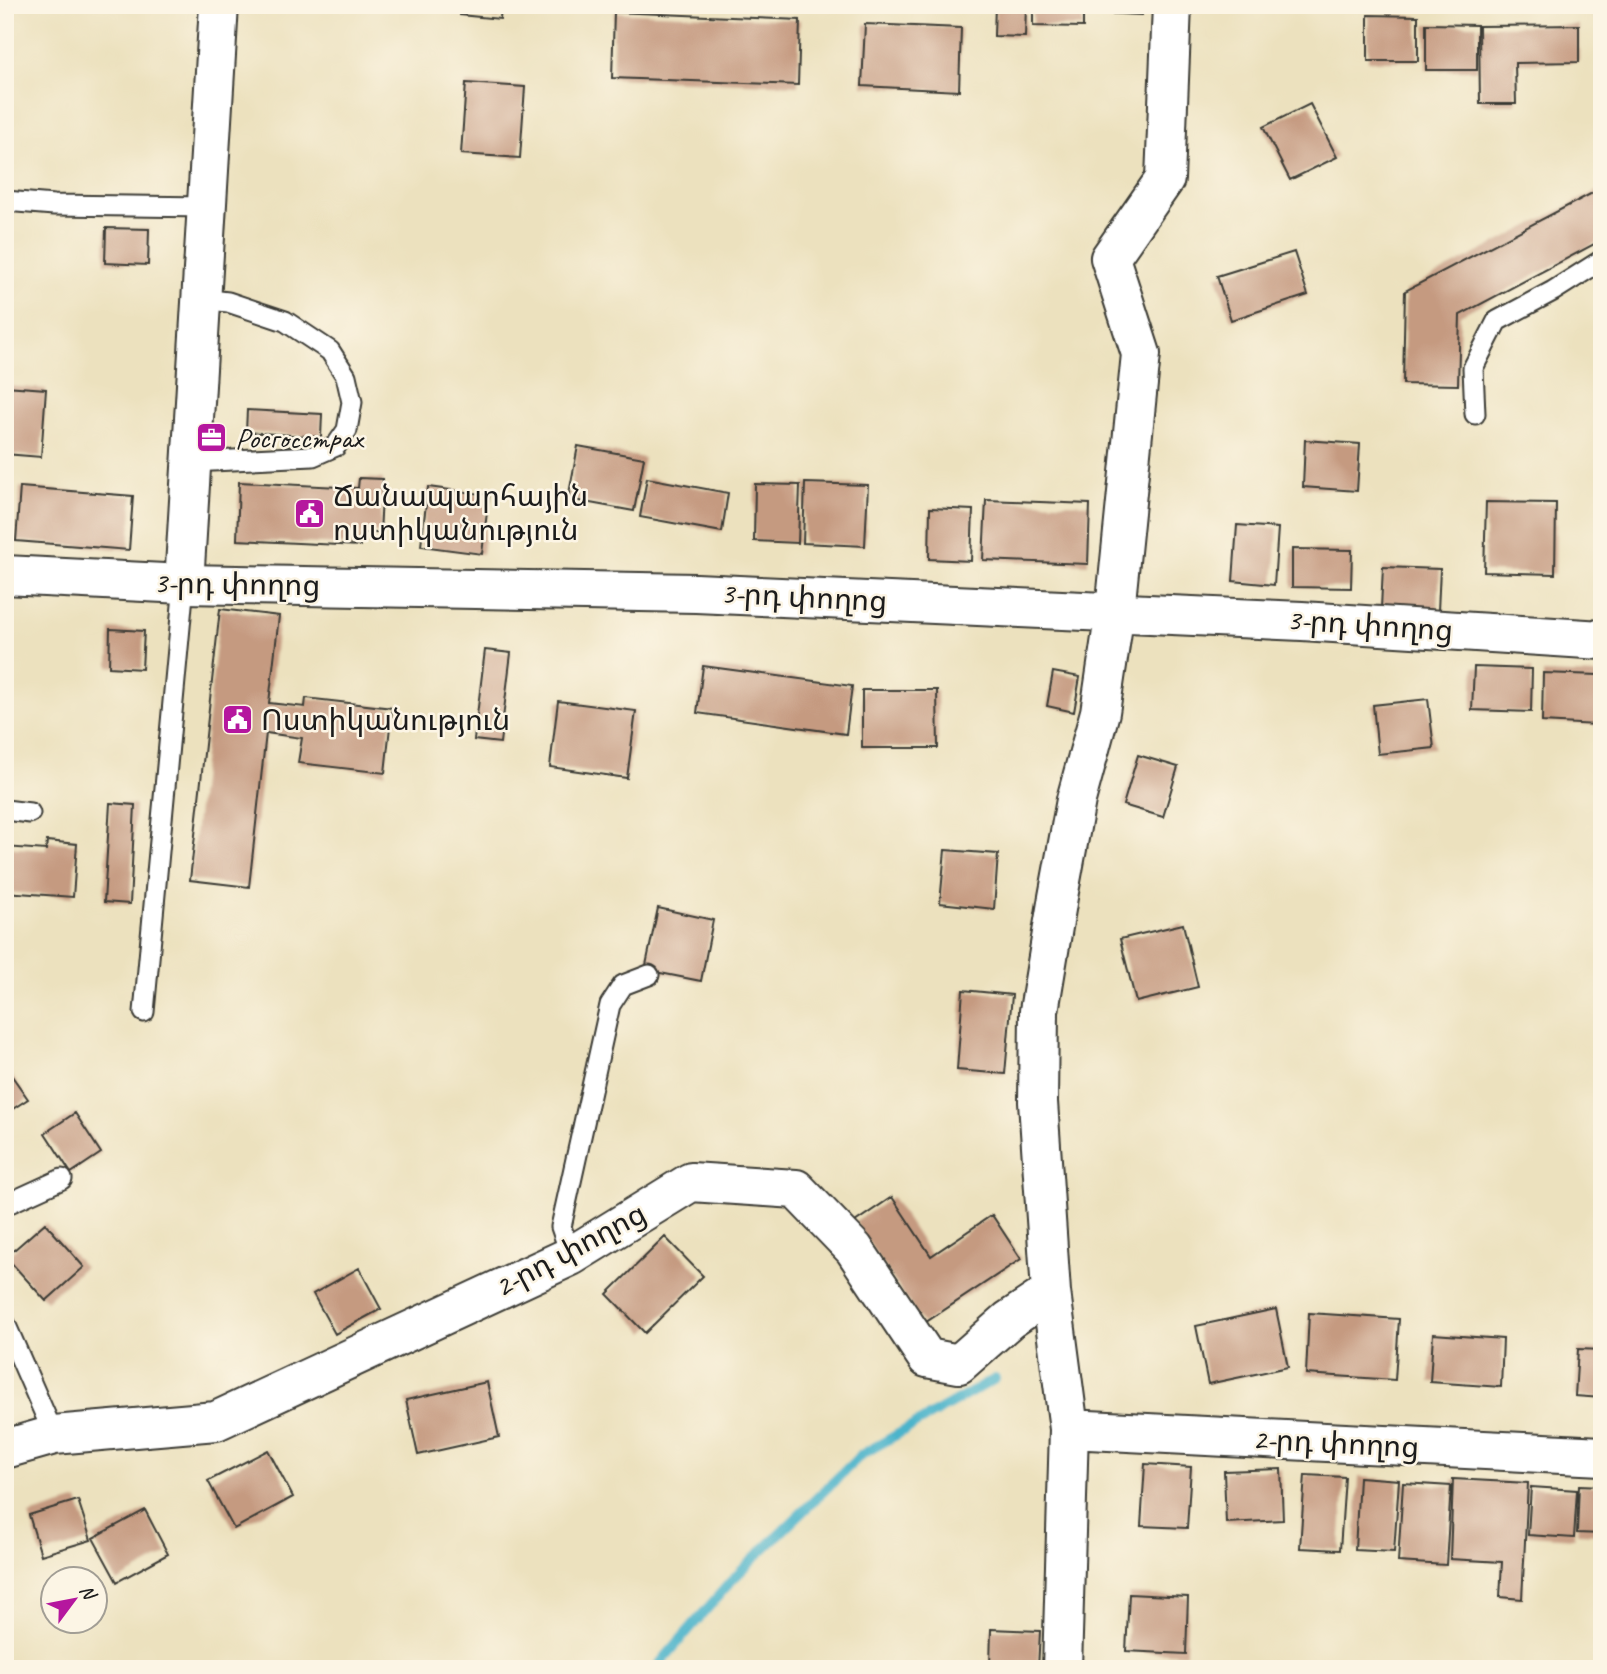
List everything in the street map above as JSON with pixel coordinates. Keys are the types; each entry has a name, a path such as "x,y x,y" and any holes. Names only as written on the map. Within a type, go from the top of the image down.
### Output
{"street":[{"path":"184,584 219,5"},
{"path":"1062,1669 1069,1429 1051,1292 1038,1102 1039,1011 1076,800 1100,712 1115,611 1141,354 1110,258 1165,179 1172,5"},
{"name":"3-րդ փողոց","path":"5,575 184,584 696,593 1115,611 1602,640"},
{"name":"2-րդ փողոց","path":"5,1448 54,1435 216,1421 571,1256 691,1182 796,1189 855,1249 927,1358 959,1364 1009,1320 1051,1292"},
{"name":"2-րդ փողոց","path":"1069,1429 1602,1456"}],"lane":[{"path":"5,201 54,205 207,207"},
{"path":"1475,414 1472,368 1497,321 1553,291 1602,260"},
{"path":"191,462 313,456 336,446 347,430 352,402 346,376 330,351 285,321 228,302 202,299"},
{"path":"144,1012 184,584"},
{"path":"5,810 30,813"},
{"path":"571,1256 561,1227 610,1005 624,985 649,975"},
{"path":"5,1205 62,1178"},
{"path":"5,1323 54,1435"}],"building":[{"path":"460,5 501,5 500,19 460,15"},
{"path":"995,5 1026,5 1025,37 994,36"},
{"path":"1033,5 1083,5 1083,27 1033,26"},
{"path":"1098,5 1143,5 1142,15 1098,13"},
{"path":"614,12 800,20 798,85 612,78"},
{"path":"1368,15 1418,16 1418,61 1368,61"},
{"path":"865,24 961,28 959,91 862,86"},
{"path":"1426,24 1477,25 1477,70 1426,70"},
{"path":"1579,25 1579,62 1515,63 1516,104 1480,104 1479,26"},
{"path":"466,83 525,87 520,158 461,154"},
{"path":"1310,104 1337,157 1290,180 1263,127"},
{"path":"1602,188 1602,240 1460,315 1458,385 1403,384 1405,291"},
{"path":"106,228 149,229 148,265 105,263"},
{"path":"1294,252 1308,295 1231,320 1217,276"},
{"path":"5,386 46,389 41,457 5,454"},
{"path":"247,410 322,414 321,437 246,432"},
{"path":"1305,440 1360,444 1357,491 1303,487"},
{"path":"578,446 644,458 634,511 568,499"},
{"path":"359,478 383,479 380,533 361,533 360,546 237,540 239,482 358,488"},
{"path":"647,478 728,493 722,532 640,517"},
{"path":"805,483 868,485 865,546 803,543"},
{"path":"755,484 800,485 798,543 754,541"},
{"path":"20,487 133,496 129,550 16,541"},
{"path":"428,487 489,495 482,554 421,546"},
{"path":"986,500 1090,504 1088,564 983,560"},
{"path":"1486,502 1556,503 1555,574 1484,572"},
{"path":"930,508 973,510 971,561 929,559"},
{"path":"1237,525 1278,528 1274,585 1233,581"},
{"path":"1292,549 1352,550 1351,588 1292,587"},
{"path":"1383,567 1440,569 1438,611 1381,609"},
{"path":"220,609 279,616 269,703 305,707 306,698 392,708 385,773 298,763 302,738 266,733 249,887 190,880"},
{"path":"110,629 144,631 142,669 109,667"},
{"path":"485,650 511,653 500,743 474,740"},
{"path":"703,666 852,686 846,734 697,713"},
{"path":"1474,667 1532,669 1531,712 1472,710"},
{"path":"1053,672 1080,677 1074,712 1047,706"},
{"path":"1543,673 1599,675 1597,725 1542,722"},
{"path":"862,690 937,690 938,748 862,748"},
{"path":"1428,699 1434,748 1378,754 1373,705"},
{"path":"558,701 636,711 627,778 550,767"},
{"path":"1138,755 1178,767 1163,817 1123,805"},
{"path":"110,803 135,805 130,904 104,902"},
{"path":"47,841 77,844 73,897 5,892 5,847 46,850"},
{"path":"945,850 998,854 994,909 940,903"},
{"path":"658,908 713,920 701,981 645,970"},
{"path":"1183,924 1198,987 1136,1002 1120,939"},
{"path":"963,990 1012,995 1005,1074 957,1070"},
{"path":"5,1066 28,1099 5,1114"},
{"path":"75,1113 101,1153 71,1173 45,1133"},
{"path":"892,1197 931,1256 992,1215 1021,1259 923,1324 855,1222"},
{"path":"45,1223 84,1267 46,1301 6,1257"},
{"path":"665,1237 703,1276 645,1333 607,1294"},
{"path":"359,1268 381,1309 335,1334 313,1294"},
{"path":"1276,1309 1288,1367 1208,1384 1196,1326"},
{"path":"1309,1313 1399,1319 1395,1380 1306,1374"},
{"path":"1433,1334 1503,1339 1501,1387 1430,1382"},
{"path":"1578,1349 1602,1350 1602,1398 1575,1396"},
{"path":"487,1382 499,1437 418,1455 406,1400"},
{"path":"268,1450 293,1497 234,1529 208,1481"},
{"path":"1145,1464 1191,1467 1187,1528 1141,1526"},
{"path":"1281,1469 1283,1520 1226,1523 1224,1471"},
{"path":"1305,1475 1345,1477 1340,1550 1300,1548"},
{"path":"1359,1477 1399,1480 1394,1552 1355,1550"},
{"path":"1453,1479 1528,1483 1522,1599 1500,1597 1502,1562 1450,1559"},
{"path":"1403,1483 1451,1486 1446,1565 1398,1562"},
{"path":"1579,1485 1602,1486 1602,1534 1577,1533"},
{"path":"1531,1487 1577,1490 1574,1538 1528,1535"},
{"path":"78,1500 91,1540 41,1555 29,1515"},
{"path":"145,1510 168,1554 117,1582 93,1538"},
{"path":"1129,1594 1188,1597 1186,1654 1126,1651"},
{"path":"991,1629 1040,1631 1038,1669 990,1669"}],"waterway":[{"path":"655,1669 732,1580 861,1455 995,1379"}],"place":[{"name":"Росгосстрах","path":"212,438"},
{"name":"Ճանապարհային ոստիկանություն","path":"310,513"},
{"name":"Ոստիկանություն","path":"238,720"}]}
